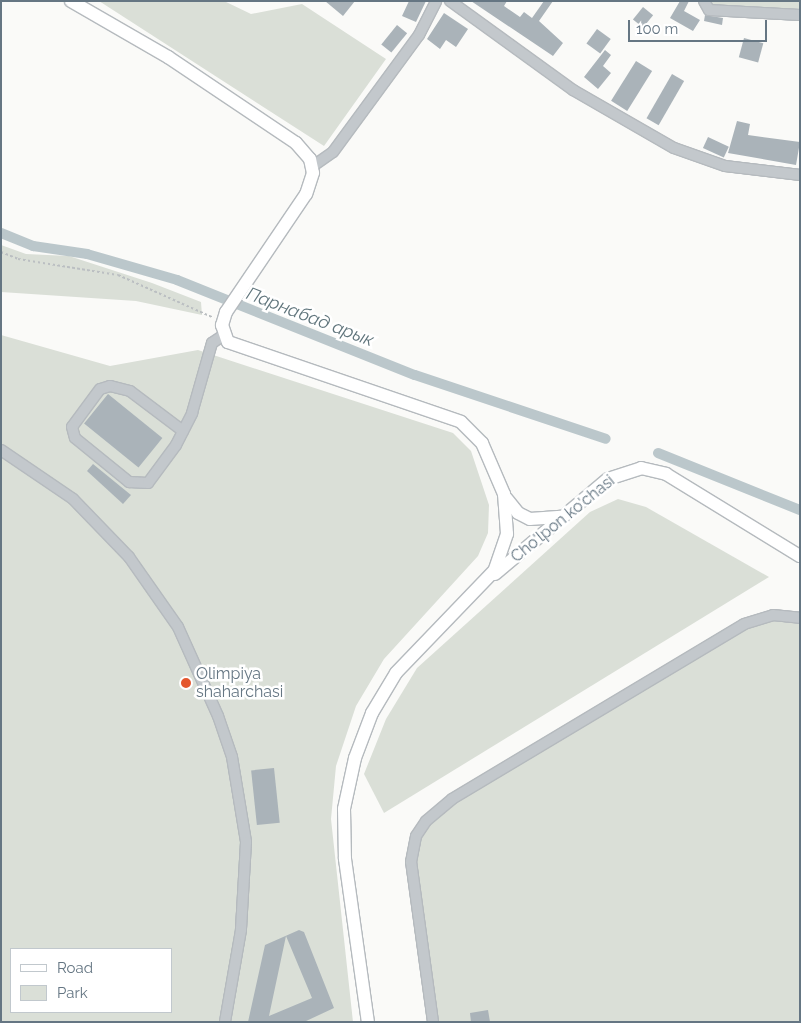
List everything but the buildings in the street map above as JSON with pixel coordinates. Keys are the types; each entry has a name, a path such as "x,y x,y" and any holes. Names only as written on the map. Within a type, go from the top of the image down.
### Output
{"main road":[{"path":"71,1 168,57 288,137 307,152 313,166 306,194 236,292 224,317 224,335 240,349 461,422 482,443 504,494 525,518 544,521 566,514"},
{"name":"Cho'lpon ko'chasi","path":"368,1022 345,859 344,809 355,758 372,713 396,673 425,638 488,580 566,514 616,475 655,470 800,556"},
{"path":"488,580 506,539 504,494"}],"street":[{"path":"313,166 333,152 419,35 436,1"},
{"path":"450,1 573,90 674,148 725,166 800,174"},
{"path":"704,1 709,10 800,15"},
{"path":"183,431 130,391 110,386 100,389 72,427 76,438 129,482 139,486 148,483 183,431 212,343 224,335"},
{"path":"1,450 73,498 129,557 178,627 218,716 232,757 246,842 242,930 225,1022"},
{"path":"433,1022 411,862 416,836 426,821 452,799 744,624 773,615 800,618"}],"path":[{"path":"1,252 18,259 118,275 224,317"}],"green space":[{"path":"99,1 224,1 251,14 302,4 386,59 324,146"},
{"path":"708,1 800,1 800,17 711,7"},
{"path":"1,245 26,254 69,256 152,283 201,302 202,315 136,301 1,292"},
{"name":"Olimpiya shaharchasi","path":"1,335 110,366 198,350 453,433 471,451 489,505 488,533 478,556 384,659 356,706 336,766 331,819 353,1022 1,1022"},
{"path":"618,499 646,507 769,577 384,813 364,774 386,719 417,668 590,512"},
{"path":"768,619 800,622 800,1022 437,1022 414,859 422,832 440,811 738,631"}],"waterway":[{"name":"Парнабад арык","path":"1,233 33,246 87,254 177,280 415,375 606,439"},
{"name":"Парнабад арык","path":"658,453 800,510"}],"place":[{"name":"Olimpiya shaharchasi","path":"186,683"}]}
